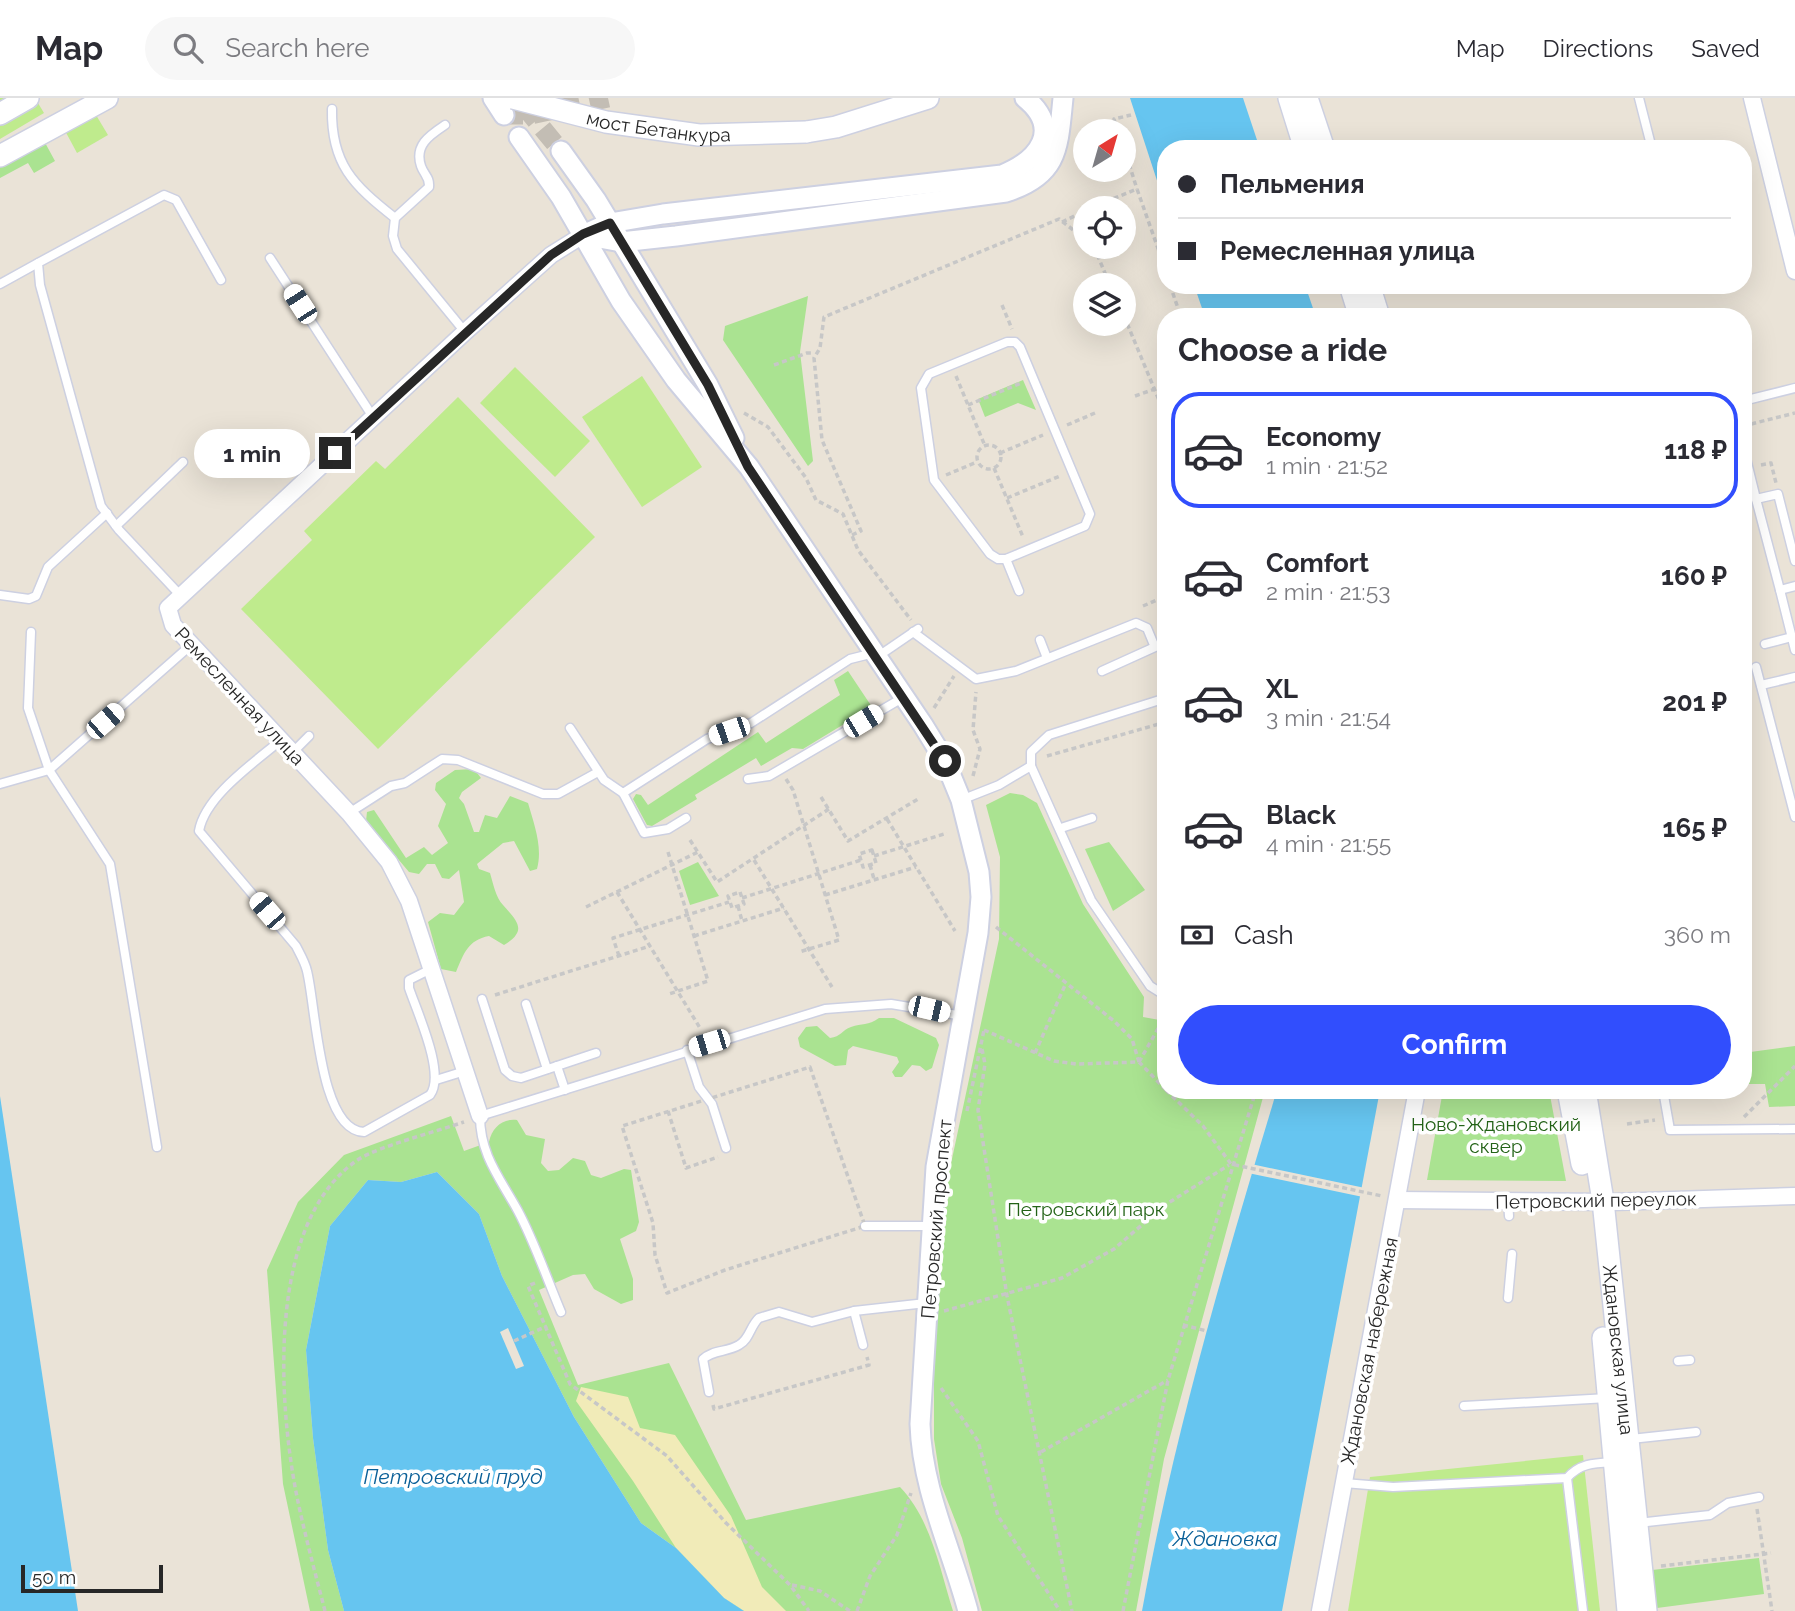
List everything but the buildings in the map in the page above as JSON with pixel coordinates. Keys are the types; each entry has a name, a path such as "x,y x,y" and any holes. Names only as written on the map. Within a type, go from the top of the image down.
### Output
{"main road":[{"path":"0,114 28,98"},
{"path":"0,156 107,98"},
{"name":"мост Бетанкура","path":"508,106 699,135 806,132 857,121 928,98"},
{"path":"1289,98 1302,140"},
{"path":"1307,98 1321,140"},
{"name":"Ждановская улица","path":"1570,1099 1596,1201 1625,1366 1628,1440 1646,1611"},
{"name":"Ждановская улица","path":"1585,1099 1596,1201 1608,1398 1628,1611"}],"street":[{"path":"492,98 508,106"},
{"name":"Ремесленная улица","path":"480,1116 401,882 374,841 173,625 168,608 465,332 551,255 583,234 610,223 663,214 1002,175 1022,167 1040,150 1044,130 1036,107 1025,98"},
{"path":"583,234 621,242 1006,192 1030,184 1047,169 1057,149 1063,98"},
{"path":"1752,98 1795,271"},
{"name":"Петровский проспект","path":"519,137 583,234 611,286 676,380 748,467 923,725 945,761 961,800 979,872 981,897 970,1022 941,1133 932,1226 935,1301 920,1424 921,1456 928,1488 968,1611"},
{"name":"Петровский проспект","path":"561,151 610,223 708,385 748,467"},
{"name":"Ждановская набережная","path":"1320,1611 1415,1099"},
{"name":"Петровский переулок","path":"1397,1200 1509,1208 1596,1201 1795,1196"}],"lane":[{"path":"1639,98 1651,140"},
{"path":"332,108 331,139 337,154 362,192 395,218"},
{"path":"445,125 428,137 420,148 421,167 430,180 429,187 395,218 393,236 397,248 465,332"},
{"path":"0,284 164,195 177,200 221,280"},
{"path":"270,258 373,417"},
{"path":"38,263 40,285 101,506 181,596"},
{"path":"1007,342 1015,342 1033,378 1090,514 1089,521 1028,550 1006,559 998,559 990,554 934,480 921,388 923,380 929,374 1007,342"},
{"path":"1752,399 1795,388"},
{"path":"116,526 183,462"},
{"path":"1752,481 1795,650"},
{"path":"1756,499 1778,494 1795,561"},
{"path":"0,595 29,599 36,596 48,566 107,513"},
{"path":"1006,559 1019,592"},
{"path":"1780,590 1795,586"},
{"path":"623,793 707,739 751,723 850,659 875,655 915,631 976,679 1016,671 1136,623 1147,628 1154,645"},
{"path":"31,632 28,708 50,770 110,864 157,1147"},
{"path":"1765,644 1792,637"},
{"path":"1040,640 1047,658"},
{"path":"1102,671 1157,644"},
{"path":"0,784 50,770 191,645"},
{"path":"1756,667 1795,817"},
{"path":"1760,685 1795,677"},
{"path":"748,779 769,776 904,697"},
{"path":"1157,701 1049,735 1031,752 1031,766 1091,900 1150,986 1157,990"},
{"path":"570,728 598,772 612,788 623,793 644,833 668,829 686,818"},
{"path":"292,752 309,736"},
{"path":"281,740 223,790 200,823 202,837 296,946 307,968 327,1092 347,1127 364,1132 430,1095 436,1080 409,980 415,974 431,969"},
{"path":"349,813 391,786 405,783 443,759 458,760 542,794 558,794 598,772"},
{"path":"961,800 999,785 1031,766"},
{"path":"1061,828 1093,818"},
{"path":"482,999 505,1070 512,1076 521,1078 596,1054"},
{"path":"526,1004 547,1069"},
{"path":"561,1312 518,1211 490,1166 480,1137 480,1116 813,1012 857,1005 910,1006 970,1022"},
{"path":"687,1050 699,1087 708,1099 726,1148"},
{"path":"557,1066 565,1090"},
{"path":"436,1080 465,1071"},
{"path":"1665,1099 1670,1130 1795,1129"},
{"path":"865,1226 932,1226"},
{"path":"1507,1298 1512,1254"},
{"path":"709,1392 701,1365 703,1359 746,1340 759,1318 779,1312 812,1322 854,1311 935,1301"},
{"path":"854,1311 863,1345"},
{"path":"1678,1361 1690,1360"},
{"path":"1464,1406 1608,1398"},
{"path":"1628,1440 1696,1432"},
{"path":"1344,1483 1393,1487 1567,1478 1575,1469 1584,1465 1614,1462"},
{"path":"1567,1478 1583,1611"},
{"path":"1636,1523 1710,1515 1728,1503 1758,1497"}],"path":[{"path":"1114,119 1131,115"},
{"path":"1136,182 1157,245"},
{"path":"1120,196 1138,189"},
{"path":"1062,222 1073,217"},
{"path":"814,354 820,348 824,317 981,254 1059,219 1073,230"},
{"path":"1002,305 1015,342"},
{"path":"1132,336 1157,396"},
{"path":"774,365 807,353 814,354"},
{"path":"814,354 822,440 861,531 852,535"},
{"path":"951,365 985,446"},
{"path":"968,405 1033,378"},
{"path":"1135,396 1157,388"},
{"path":"736,409 768,426 806,478 816,500 843,514 858,550 915,631"},
{"path":"1752,424 1795,412"},
{"path":"991,445 1000,453 1001,458 994,468 988,469 978,462 977,455 985,446 991,445"},
{"path":"934,480 978,462"},
{"path":"1752,467 1771,463 1778,494"},
{"path":"994,468 1028,550"},
{"path":"1007,498 1072,471"},
{"path":"1143,606 1157,600"},
{"path":"923,725 959,668"},
{"path":"971,782 980,749 973,730 976,679"},
{"path":"1031,766 1048,755 1157,725"},
{"path":"793,790 839,940 799,952"},
{"path":"821,797 848,841 918,799"},
{"path":"691,840 717,882 829,809"},
{"path":"886,818 955,931"},
{"path":"874,856 947,833"},
{"path":"872,850 874,856 876,863 863,867 859,854 872,850"},
{"path":"668,852 708,981 669,994"},
{"path":"586,907 698,852"},
{"path":"754,860 832,987"},
{"path":"742,898 861,860"},
{"path":"870,864 874,880"},
{"path":"825,895 916,867"},
{"path":"617,892 700,1028"},
{"path":"740,892 744,904 732,908 729,902 728,896 740,892"},
{"path":"619,956 613,938 729,902"},
{"path":"738,906 742,921"},
{"path":"694,936 783,908"},
{"path":"996,927 1114,1021 1132,1039 1139,1062 1157,1081"},
{"path":"482,999 650,946"},
{"path":"1035,1053 1066,983"},
{"path":"970,1022 1035,1053 1076,1064 1139,1062"},
{"path":"964,1124 984,1030"},
{"path":"1139,1062 1157,1030"},
{"path":"982,1046 985,1064 978,1110 1007,1296 1072,1611"},
{"path":"1730,1131 1795,1066"},
{"path":"810,1067 865,1226 725,1270 667,1293 655,1255 653,1223 622,1126 668,1111 810,1067"},
{"path":"1175,1099 1203,1126 1231,1164 1378,1195"},
{"path":"1123,1611 1168,1380 1231,1164 1253,1099"},
{"path":"668,1111 686,1168 728,1154 726,1148"},
{"path":"325,1611 296,1491 282,1366 293,1263 321,1197 341,1173 361,1158 480,1116"},
{"path":"1627,1124 1668,1118"},
{"path":"935,1301 942,1312 1007,1296 1062,1278 1114,1249 1165,1205 1231,1164"},
{"path":"547,1278 528,1286 570,1384 667,1456 726,1523 790,1585 809,1611"},
{"path":"1183,1325 1207,1331"},
{"path":"514,1341 547,1326"},
{"path":"709,1392 714,1409 869,1365 863,1345"},
{"path":"1041,1452 1168,1380"},
{"path":"940,1400 940,1387 978,1441 998,1516 1060,1611"},
{"path":"857,1611 870,1576 897,1535 913,1488"},
{"path":"1758,1497 1772,1611"},
{"path":"1648,1568 1771,1553"},
{"path":"790,1585 820,1591 850,1611"}],"green space":[{"path":"0,98 35,98 44,113 0,139"},
{"path":"93,110 108,135 77,153 63,127"},
{"path":"43,139 55,161 34,173 28,163 0,178 0,163"},
{"path":"808,296 800,352 813,461 808,466 723,340 725,326"},
{"path":"515,367 590,441 555,477 480,403"},
{"path":"642,376 702,467 642,507 582,417"},
{"path":"1023,380 1036,410 1018,403 985,417 978,399"},
{"path":"458,397 595,537 378,749 241,609 312,540 304,531 376,461 385,469"},
{"path":"848,671 872,707 803,749 792,748 761,766 756,758 695,795 697,799 652,826 647,825 633,799 636,794 641,795 648,805 758,732 766,743 840,695 834,680"},
{"path":"474,769 481,778 462,792 459,798 464,804 474,832 479,832 485,815 497,818 510,796 528,803 537,836 539,861 537,869 530,871 514,841 503,843 477,864 479,869 490,873 498,898 516,920 518,930 512,940 504,945 489,936 471,944 456,972 441,969 428,922 440,913 454,915 464,902 459,870 449,879 442,878 435,864 427,864 419,874 409,872 366,821 367,812 374,810 406,858 424,847 432,855 448,843 438,826 446,804 435,790 436,783 455,770"},
{"name":"Петровский парк","path":"1010,793 1023,795 1037,803 1083,904 1144,997 1143,1017 1157,1020 1157,1099 1263,1099 1164,1459 1136,1611 982,1611 962,1538 941,1484 934,1439 934,1361 943,1201 999,939 1000,857 986,805"},
{"path":"1109,842 1145,890 1113,911 1085,849"},
{"path":"698,862 719,896 690,905 679,871"},
{"path":"879,1018 894,1018 936,1038 939,1045 932,1068 926,1071 920,1066 912,1065 902,1077 895,1077 892,1072 899,1062 897,1057 853,1046 848,1050 846,1065 835,1066 800,1047 798,1038 806,1027 817,1026 830,1038 851,1027"},
{"path":"1795,1046 1795,1106 1769,1107 1765,1084 1752,1084 1752,1052"},
{"name":"Ново-Ждановский сквер","path":"1441,1099 1551,1099 1566,1181 1427,1180"},
{"path":"451,1116 464,1151 489,1142 495,1128 502,1122 517,1120 526,1135 545,1139 541,1163 548,1171 559,1170 573,1158 585,1161 591,1175 601,1178 624,1169 631,1170 639,1222 636,1231 620,1239 633,1279 633,1300 621,1304 594,1289 585,1274 573,1275 539,1290 578,1385 669,1363 746,1520 900,1487 920,1514 927,1529 953,1611 744,1611 724,1598 676,1548 641,1523 574,1417 502,1276 479,1214 437,1172 401,1182 368,1180 330,1226 306,1350 313,1438 328,1550 344,1611 310,1611 283,1484 267,1270 298,1202 344,1155"},
{"path":"1583,1455 1600,1611 1348,1611 1370,1477"},
{"path":"1759,1558 1764,1594 1657,1608 1652,1570"}],"sand":[{"path":"581,1387 628,1397 640,1428 675,1435 731,1516 762,1587 786,1611 744,1611 724,1598 676,1548 633,1481 576,1401"}],"water":[{"path":"1130,98 1243,98 1257,140 1157,140 1157,181"},
{"path":"1197,294 1308,294 1313,308 1202,308"},
{"path":"0,1096 78,1611 0,1611"},
{"name":"Ждановка","path":"1274,1099 1378,1099 1282,1611 1142,1611 1169,1479 1220,1284"},
{"name":"Петровский пруд","path":"437,1172 479,1214 502,1276 574,1417 641,1523 676,1548 724,1598 744,1611 344,1611 328,1550 313,1438 306,1350 330,1226 368,1180 401,1182"}],"pier":[{"path":"1251,1164 1365,1188 1363,1197 1248,1173"},
{"path":"508,1328 524,1366 516,1369 500,1332"}],"tunnel":[{"path":"504,115 531,115 608,98"},
{"path":"524,106 561,151"}],"route":[{"path":"335,453 551,255 583,234 610,223 665,318 708,385 748,467 945,761"}]}
